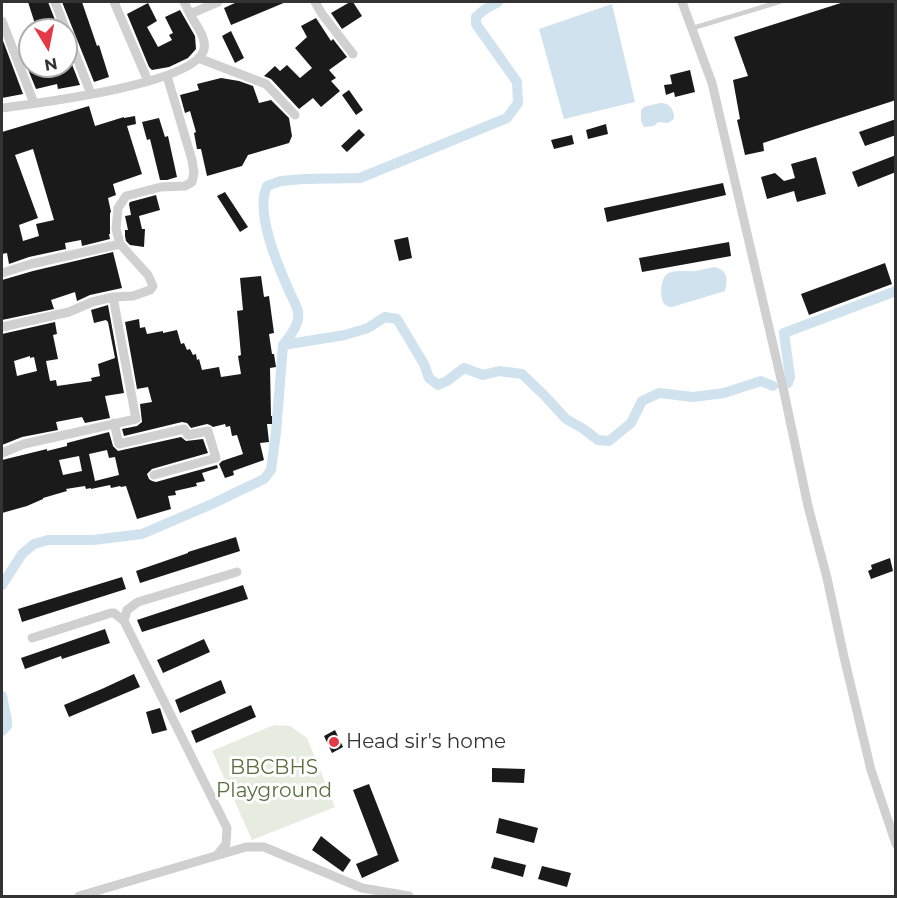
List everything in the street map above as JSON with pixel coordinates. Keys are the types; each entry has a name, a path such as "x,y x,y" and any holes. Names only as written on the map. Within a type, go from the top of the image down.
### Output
{"street":[{"path":"55,2 91,94"},
{"path":"114,2 148,81"},
{"path":"2,108 91,94 166,76 185,67 198,58 203,51 205,41 184,2"},
{"path":"190,14 218,2"},
{"path":"315,2 353,54"},
{"path":"682,2 712,82 808,506 871,770 896,844"},
{"path":"2,21 34,103"},
{"path":"198,58 266,84 295,115"},
{"path":"2,327 69,312 92,302 113,297 133,296 150,290 153,286 148,275 120,244 116,229 118,208 126,196 160,187 185,186 192,182 194,173 192,160 166,76"},
{"path":"2,273 31,264 120,244"},
{"path":"2,453 24,444 137,418 113,297"},
{"path":"114,423 119,444 184,429 188,435 209,432 216,458 154,475"},
{"path":"124,621 127,610 138,602 237,572"},
{"path":"32,638 111,613 124,621 227,828 225,847 217,855"},
{"path":"79,897 246,847 264,847 362,888 409,897"}],"lane":[{"path":"693,28 779,2"}],"green space":[{"name":"BBCBHS Playground","path":"274,725 290,726 307,738 335,807 252,840 212,751"}],"water":[{"path":"612,4 635,102 564,119 539,29"},
{"path":"660,103 667,104 671,108 674,119 668,123 658,122 654,126 644,127 641,121 641,110"},
{"path":"714,267 722,270 726,276 725,291 672,307 664,304 661,291 666,275 676,271 695,271"}],"building":[{"path":"28,2 48,2 54,18 33,18"},
{"path":"62,2 82,2 109,77 94,82 78,42 78,18 68,18"},
{"path":"237,2 286,2 231,25 224,8"},
{"path":"353,2 362,16 342,29 331,13"},
{"path":"844,2 896,2 896,100 763,143 764,151 745,155 737,120 740,119 733,80 748,76 734,37"},
{"path":"148,3 157,21 147,27 158,47 172,40 169,35 173,33 165,17 180,10 195,36 196,49 188,58 169,67 152,70 149,67 127,14"},
{"path":"316,18 331,41 333,39 347,57 329,70 336,78 331,81 340,91 321,107 313,98 299,109 271,79 264,76 275,66 280,71 287,65 300,78 312,68 295,48 307,37 301,26"},
{"path":"231,31 244,58 235,63 222,36"},
{"path":"2,38 23,94 2,98"},
{"path":"690,70 695,92 675,97 674,92 666,95 664,85 672,84 670,75"},
{"path":"32,78 77,78 80,85 58,89 57,84 36,89"},
{"path":"221,78 253,86 259,103 271,100 289,118 292,136 289,143 248,155 242,166 207,176 201,149 197,149 194,133 196,132 190,111 185,113 180,95 199,90 197,84"},
{"path":"349,90 363,110 356,115 342,95"},
{"path":"89,106 95,126 135,116 136,124 127,126 142,174 113,184 116,195 108,198 111,212 110,239 82,246 81,240 65,243 66,249 9,264 7,253 2,254 2,132","holes":["33,149 54,220 36,224 39,236 23,241 19,225 38,218 15,155"]},
{"path":"159,118 165,137 168,136 177,177 167,180 160,180 150,139 147,140 142,122"},
{"path":"896,119 896,135 865,146 859,132"},
{"path":"606,124 608,134 588,139 586,130"},
{"path":"359,129 365,135 347,152 341,146"},
{"path":"572,135 574,144 554,149 551,140"},
{"path":"896,155 896,172 858,187 852,172"},
{"path":"816,157 826,194 797,202 794,191 767,199 761,177 775,173 784,181 795,178 791,164"},
{"path":"723,183 726,195 607,222 604,208"},
{"path":"225,192 248,227 240,232 217,196"},
{"path":"156,195 160,210 139,216 142,229 145,229 144,247 130,245 125,236 125,230 128,230 125,216 131,215 130,202"},
{"path":"408,237 412,258 399,261 394,240"},
{"path":"729,242 731,256 642,272 639,258"},
{"path":"113,252 122,288 90,295 77,301 75,292 51,300 54,309 2,320 2,280"},
{"path":"885,263 892,284 809,315 801,294"},
{"path":"261,276 264,297 269,296 274,333 269,334 276,367 270,368 272,424 267,424 269,442 260,443 264,460 233,471 234,475 225,478 219,464 243,454 237,435 232,436 230,426 226,427 225,424 213,427 207,424 191,428 187,423 182,422 124,436 122,429 137,426 142,422 140,404 152,402 148,387 137,389 125,322 139,319 140,328 145,327 147,334 177,330 181,344 184,343 193,355 196,354 202,370 219,367 221,377 241,374 238,356 241,355 237,311 243,310 240,278"},
{"path":"108,305 124,393 105,396 110,418 85,423 82,417 56,422 58,430 22,437 2,445 2,334 55,322 57,334 53,335 58,359 46,361 50,381 56,380 57,386 92,381 91,378 100,376 98,364 115,358 108,322 106,320 94,323 91,310","holes":["30,356 30,358 34,357 37,371 17,376 14,361"]},
{"path":"109,432 113,446 118,451 181,437 186,441 203,439 208,453 152,469 147,474 149,479 156,482 217,465 218,468 202,473 205,481 196,483 197,486 175,491 176,495 168,496 171,509 137,519 126,486 111,488 110,485 91,489 86,489 85,486 66,489 67,491 2,513 2,460 67,446 67,443","holes":["107,450 109,458 115,457 119,475 95,481 89,454","79,456 82,471 63,475 59,460"]},
{"path":"236,537 240,551 140,583 136,571"},
{"path":"890,558 893,571 871,579 868,571 872,569 871,565"},
{"path":"122,577 126,589 22,622 18,609"},
{"path":"243,585 248,599 142,632 137,620"},
{"path":"105,629 110,643 62,659 61,656 25,669 21,658"},
{"path":"204,639 210,652 163,673 157,660"},
{"path":"134,674 140,687 69,717 64,705"},
{"path":"221,680 226,693 180,713 175,700"},
{"path":"251,705 256,717 196,743 191,731"},
{"path":"160,708 167,730 152,734 146,712"},
{"name":"Head sir's home","path":"335,730 343,747 332,753 324,736"},
{"path":"492,768 525,769 524,783 492,782"},
{"path":"369,784 399,861 362,878 356,864 378,855 353,790"},
{"path":"499,818 538,828 534,843 496,833"},
{"path":"321,836 351,860 343,872 312,850"},
{"path":"494,857 526,865 523,877 491,868"},
{"path":"542,866 571,873 567,887 538,879"}],"waterway":[{"path":"283,345 296,325 298,312 268,236 264,209 267,186 281,181 303,179 360,178 507,118 518,103 517,82 476,24 476,17 498,2"},
{"path":"788,383 790,377 784,333 896,291"},
{"path":"2,585 22,554 34,544 48,540 93,540 142,534 264,479 271,470 283,345 345,335 368,328 385,317 397,319 424,364 429,378 438,385 464,368 483,375 499,371 522,374 566,419 598,440 609,441 631,423 642,401 659,393 693,397 724,393 761,381 773,386"},
{"path":"2,696 7,720 7,726 2,731"}],"place":[{"name":"Head sir's home","path":"334,742"}]}
